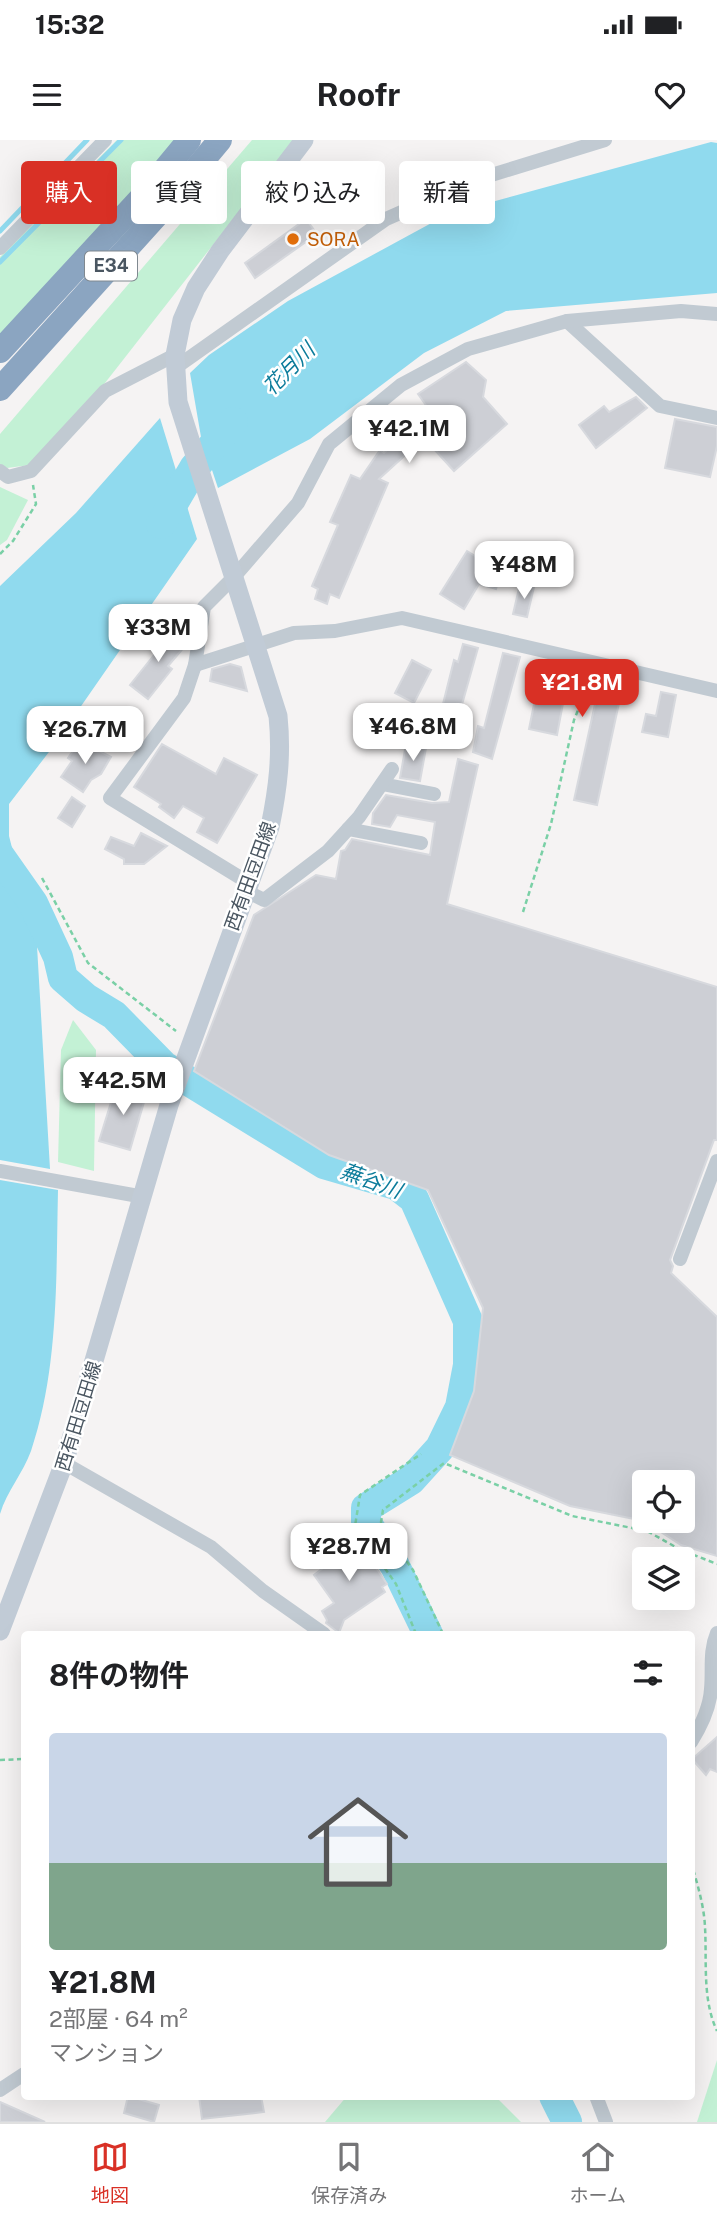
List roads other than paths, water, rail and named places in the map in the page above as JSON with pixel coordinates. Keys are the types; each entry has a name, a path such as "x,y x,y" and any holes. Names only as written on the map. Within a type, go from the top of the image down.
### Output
{"highway":[{"name":"E34","path":"0,351 142,197 188,140"},
{"name":"E34","path":"0,389 159,213 220,140"}],"main road":[{"name":"西有田豆田線","path":"0,1631 64,1464 144,1197 188,1034 270,827 281,754 278,716 178,402 175,361 182,320 196,288 220,251 304,140"}],"street":[{"path":"0,248 105,140"},
{"path":"0,471 8,477 31,471 105,391 175,361 386,219 472,181 605,140"},
{"path":"392,769 348,829 328,851 264,900 110,798 184,698 195,665 204,607 232,569 298,503 329,444 401,385 468,349 567,321 681,311 717,314"},
{"path":"567,321 660,406 717,418"},
{"path":"195,665 294,633 335,631 402,618 717,691"},
{"path":"382,784 434,794"},
{"path":"348,829 421,843"},
{"path":"680,1259 717,1161"},
{"path":"0,1171 144,1197"},
{"path":"64,1464 211,1547 263,1591 320,1631"},
{"path":"695,1734 707,1710 711,1689 710,1663 717,1633"},
{"path":"0,2090 21,2076"},
{"path":"598,2100 606,2122"}],"water":[{"path":"711,142 717,143 717,293 506,311 424,353 310,439 218,488 201,437 190,373 209,355 288,301 430,224 495,224 495,201"},
{"path":"160,418 197,539 52,748 9,804 9,836 37,946 50,1169 0,1160 0,586 76,513"},
{"path":"0,1180 58,1190 56,1289 47,1387 31,1451 0,1514"}],"waterway":[{"path":"0,231 87,140"},
{"path":"0,262 121,140"},
{"name":"花月川","path":"161,524 194,468 233,422"},
{"name":"蕪谷川","path":"0,856 33,903 58,957 63,978 86,998 114,1015 164,1066 324,1164 396,1185 414,1199 468,1321 468,1365 460,1407 440,1448 411,1480 366,1508 366,1522 395,1566 427,1631"},
{"name":"蕪谷川","path":"556,2100 567,2122"}],"place":[{"name":"SORA","path":"293,239"}]}
